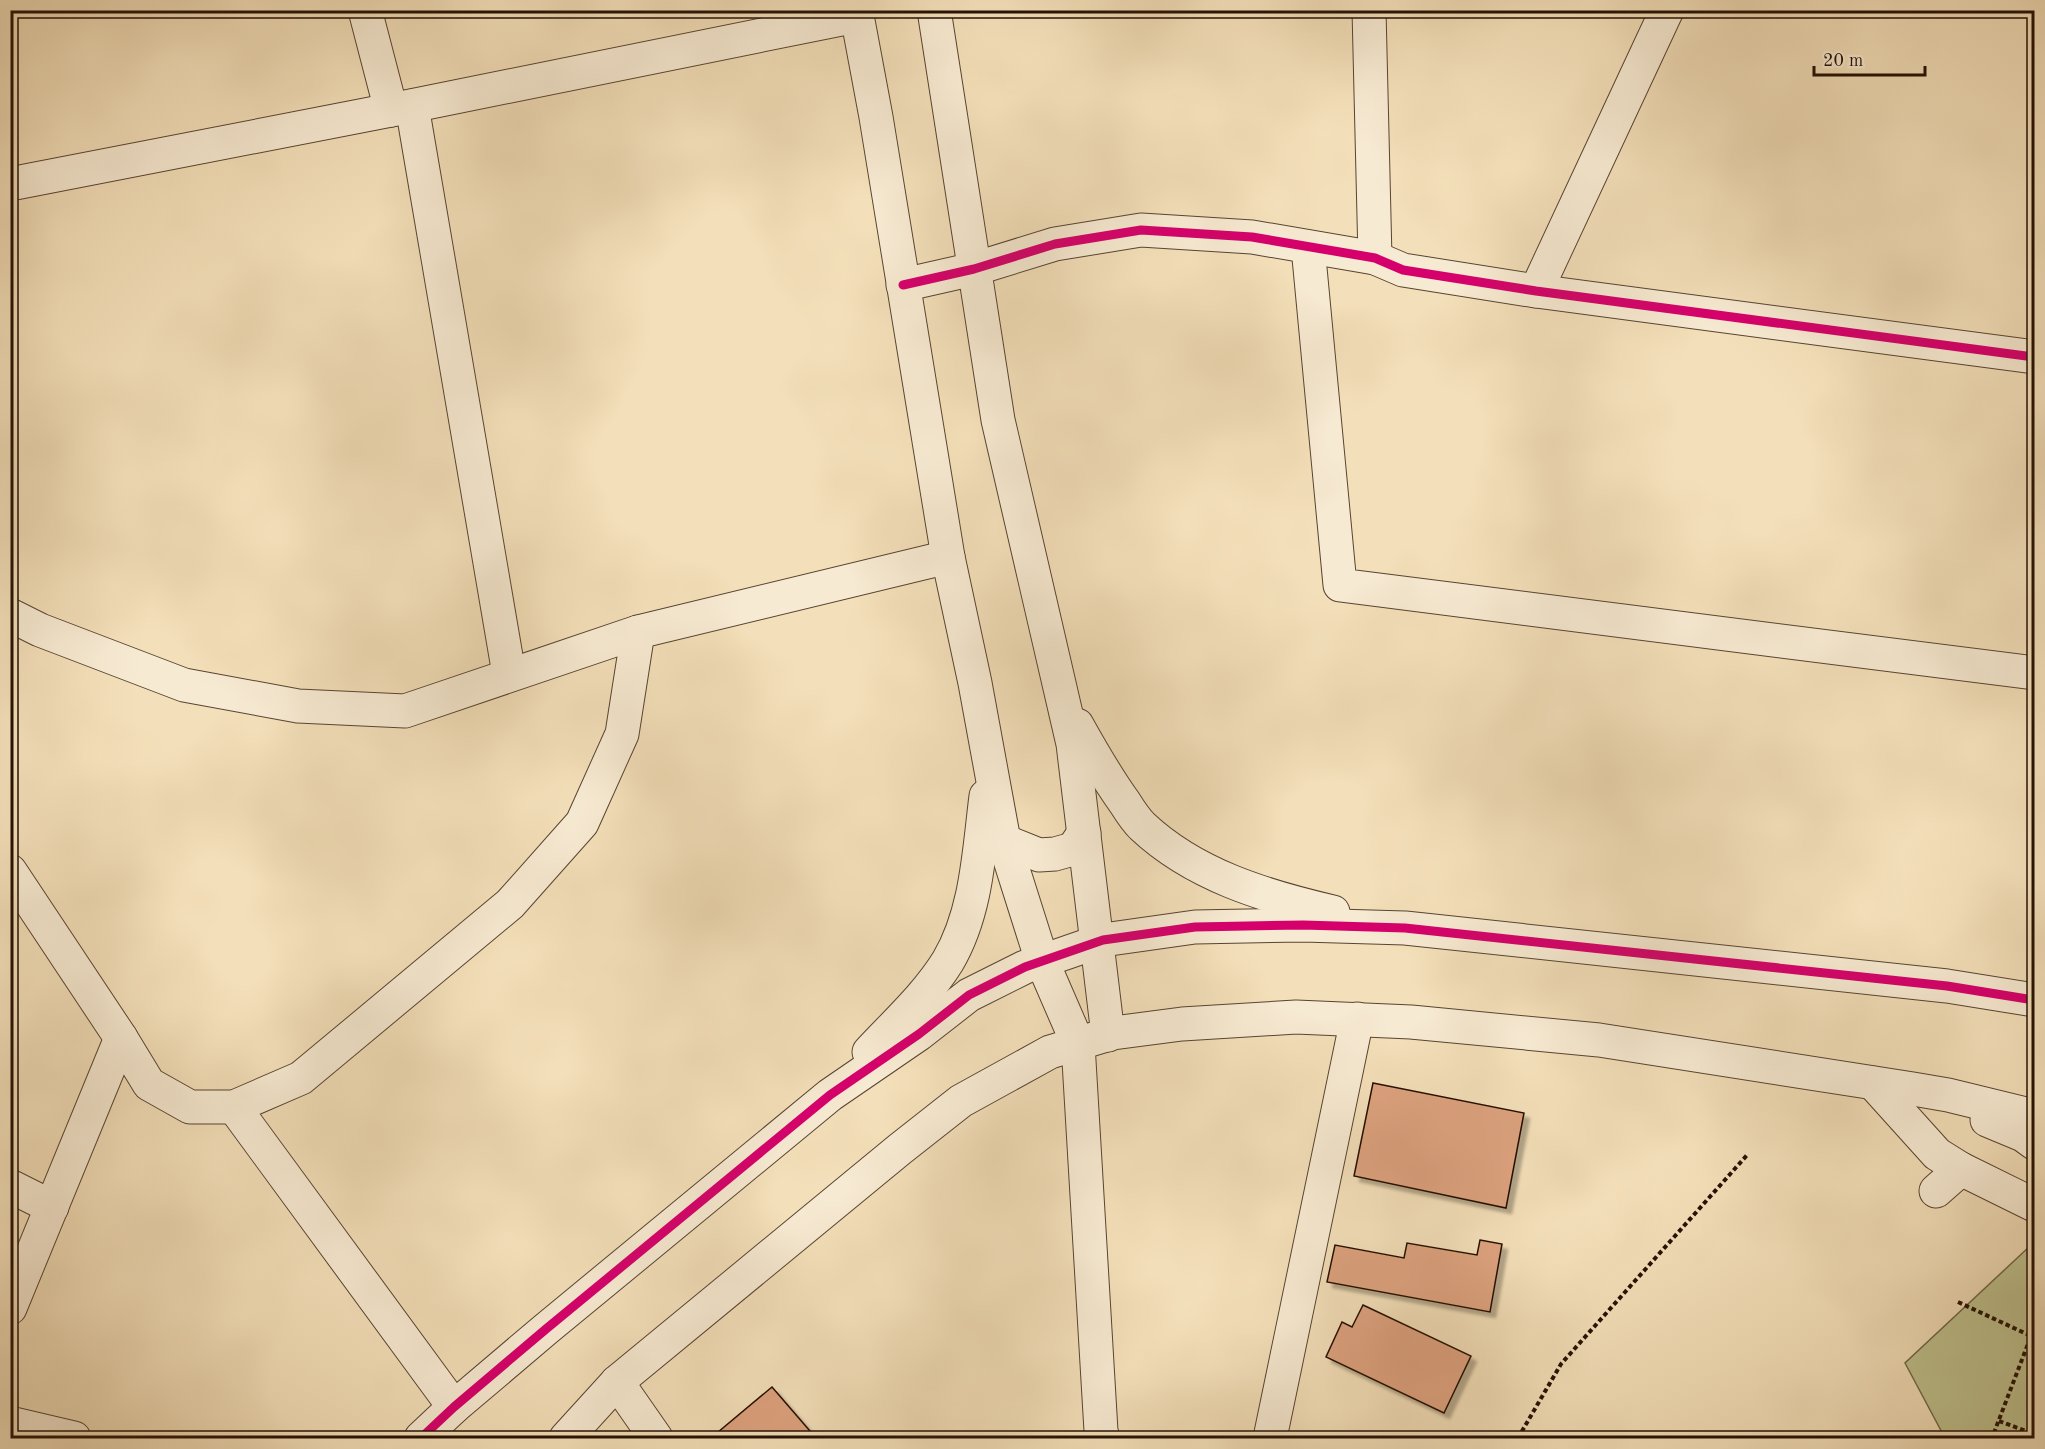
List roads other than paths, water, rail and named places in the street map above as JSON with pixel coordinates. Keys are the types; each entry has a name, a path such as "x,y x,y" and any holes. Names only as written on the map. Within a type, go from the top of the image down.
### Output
{"street":[{"path":"365,10 401,108 509,674"},
{"path":"934,10 998,420 1073,744 1084,833 1095,942 1093,1040 1103,1438"},
{"path":"1369,10 1375,258"},
{"path":"1536,291 1667,10"},
{"path":"10,184 401,108 856,13 876,117 948,557 975,683 1004,841 1042,961 1093,1040"},
{"path":"903,285 974,269 1055,244 1141,230 1252,237 1375,258 1403,270 1536,291 2034,357"},
{"path":"1308,247 1340,585 2034,673"},
{"path":"10,615 40,630 184,685 298,706 405,711 638,632 948,557"},
{"path":"10,871 149,1084 190,1107 234,1107 301,1078 510,904 582,823 622,734 638,632"},
{"path":"1062,698 1105,776 1141,825 1187,861 1233,883 1291,903 1405,928"},
{"path":"830,1095 925,992 948,961 965,924 977,870 989,768"},
{"path":"1004,841 1040,855 1055,854 1073,849 1084,833"},
{"path":"421,1438 546,1329 830,1095 919,1034 969,995 1025,967 1095,942 1195,927 1303,925 1405,928 1947,986 2034,1000"},
{"path":"1947,986 2034,987"},
{"path":"566,1438 618,1382 961,1101 1050,1052 1093,1040 1182,1024 1296,1017 1410,1022 1599,1040 1913,1089 2034,1116"},
{"path":"1270,1438 1357,1019"},
{"path":"10,1308 121,1038"},
{"path":"1874,1083 1937,1154 1961,1169 2034,1205"},
{"path":"1913,1089 2023,1135 2034,1143"},
{"path":"234,1107 454,1407"},
{"path":"1936,1191 1961,1169"},
{"path":"10,1186 52,1207"},
{"path":"618,1382 656,1438"},
{"path":"10,1423 74,1438"}]}
